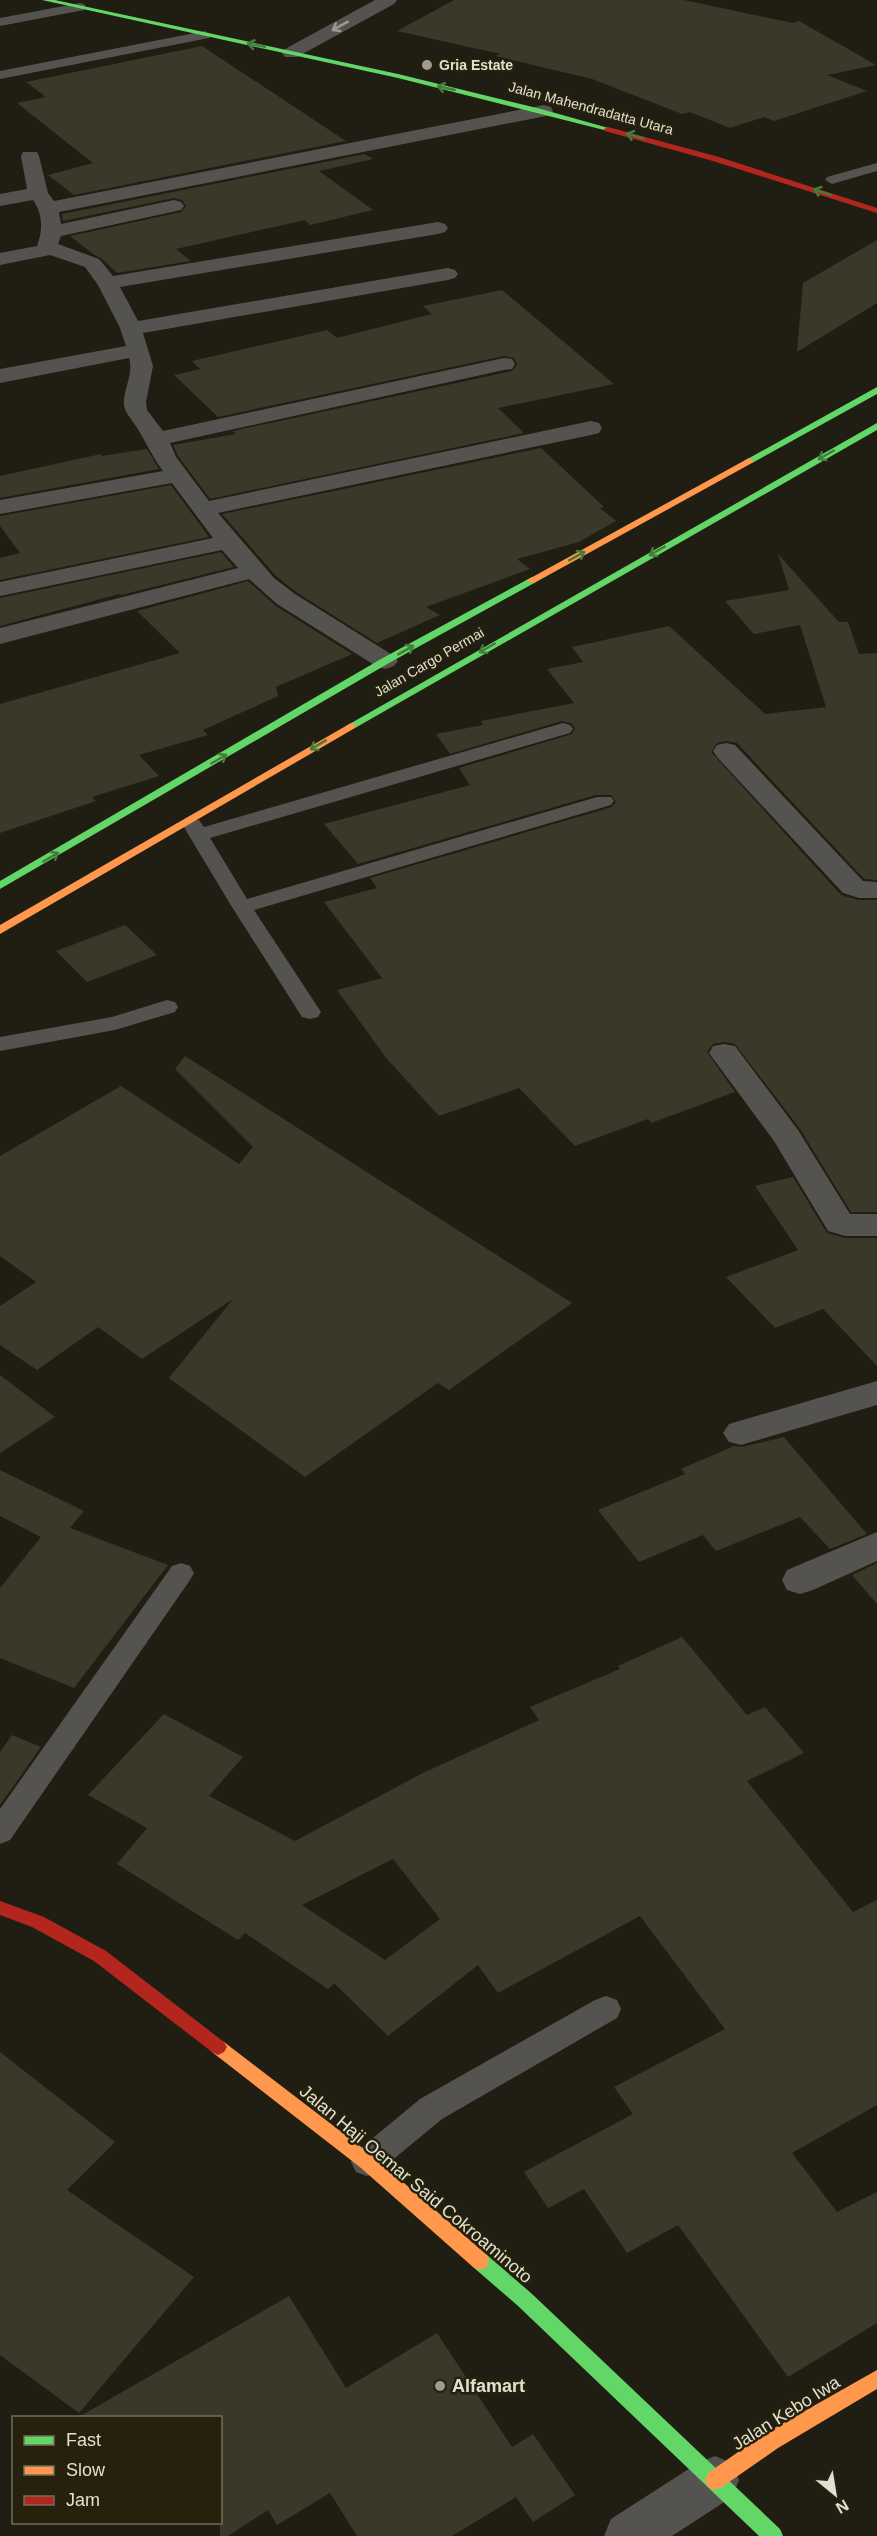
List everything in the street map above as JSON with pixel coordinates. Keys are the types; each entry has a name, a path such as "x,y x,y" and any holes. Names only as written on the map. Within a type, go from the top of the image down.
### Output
{"main road":[{"name":"Jalan Mahendradatta Utara","path":"45,0 544,111 716,159 877,211"},
{"name":"Jalan Mahendradatta Utara","path":"99,0 308,44 563,102"},
{"name":"Jalan Mahendradatta Utara","path":"651,126 723,147"},
{"path":"828,178 859,189"},
{"name":"Jalan Cargo Permai","path":"2,884 385,661 877,390"},
{"name":"Jalan Cargo Permai","path":"0,930 195,828 349,727 877,426"},
{"name":"Jalan Haji Oemar Said Cokroaminoto","path":"0,1908 38,1922 100,1956 367,2162 524,2299 773,2536"},
{"name":"Jalan Kebo Iwa","path":"715,2481 771,2441 877,2379"}],"street":[{"path":"291,53 388,0"},
{"path":"0,200 43,201 544,111"},
{"path":"30,156 52,241 92,263 108,284 131,328 142,374 135,402 136,410 157,439 165,458 228,543 253,572 286,599 385,661"},
{"path":"0,260 52,241 188,202"},
{"path":"108,284 438,228"},
{"path":"131,328 448,274"},
{"path":"0,376 138,350"},
{"path":"157,439 504,364"},
{"path":"202,509 591,428"},
{"path":"0,507 177,475"},
{"path":"0,589 228,543"},
{"path":"0,636 253,572"},
{"path":"726,751 853,887 859,890 877,890"},
{"path":"724,1053 787,1137 839,1223 877,1225"},
{"path":"741,1433 877,1394"},
{"path":"800,1580 877,1546"},
{"path":"628,2536 715,2481"}],"lane":[{"path":"0,22 80,7"},
{"path":"0,75 205,35"},
{"path":"828,178 877,167"},
{"path":"310,1012 242,907 195,828 563,729"},
{"path":"242,907 604,801"},
{"path":"0,1044 115,1023 167,1007"},
{"path":"0,1832 181,1573"},
{"path":"367,2162 431,2109 606,2009"}],"building":[{"path":"454,0 684,0 793,23 799,21 876,65 827,75 867,91 774,121 764,117 730,128 690,112 682,114 592,79 495,56 500,54 397,31"},
{"path":"202,46 346,141 74,195 48,175 93,163 17,103 46,97 26,82"},
{"path":"365,154 373,159 319,171 373,210 310,225 305,220 176,249 191,261 117,273 101,258 70,236 181,212 186,206 182,200 174,198 63,221 62,214"},
{"path":"877,240 877,303 797,352 803,283"},
{"path":"502,290 614,384 498,408 524,433 210,499 178,456 173,445 236,434 233,431 512,371 517,365 514,358 504,356 218,417 174,375 200,369 192,361 327,330 337,338 432,314 423,306"},
{"path":"541,448 604,507 600,508 616,521 579,542 517,559 530,569 426,607 440,615 377,643 296,592 276,576 222,514"},
{"path":"147,449 159,469 0,498 0,476 101,454 102,456"},
{"path":"171,485 209,537 0,580 0,558 20,553 0,526 0,516"},
{"path":"221,552 234,567 119,594 0,626 0,598"},
{"path":"778,554 839,622 848,622 859,654 877,653 877,880 864,879 737,743 726,741 717,743 711,752 841,895 858,900 877,900 877,1212 851,1212 800,1129 735,1044 724,1042 713,1044 707,1052 735,1092 651,1123 648,1119 575,1146 519,1088 439,1116 387,1059 337,990 382,978 324,902 377,888 370,878 612,807 616,802 611,795 596,795 358,864 324,824 470,785 459,768 572,734 575,728 571,723 562,721 450,754 436,734 483,725 481,721 574,703 547,669 583,662 572,647 669,626 765,714 826,707 800,625 754,634 725,601 789,590"},
{"path":"248,581 276,606 352,654 276,687 278,696 203,730 208,735 139,755 159,776 92,797 96,801 0,833 0,704 180,653 137,611"},
{"path":"125,925 157,955 87,982 56,951"},
{"path":"185,1056 572,1303 449,1390 438,1383 305,1477 169,1378 233,1299 142,1359 98,1327 37,1370 0,1345 0,1306 36,1282 0,1256 0,1156 121,1086 239,1164 253,1147 175,1069"},
{"path":"793,1177 827,1233 845,1238 877,1238 877,1366 823,1309 775,1328 726,1277 798,1250 755,1186"},
{"path":"0,1375 55,1417 0,1453"},
{"path":"784,1437 867,1534 830,1549 800,1517 716,1551 703,1535 639,1562 598,1510 685,1474 681,1469 734,1446 742,1447"},
{"path":"0,1470 84,1511 70,1528 168,1565 74,1688 0,1658 0,1588 41,1537 0,1516"},
{"path":"877,1563 877,1604 852,1575"},
{"path":"682,1637 747,1715 765,1707 804,1753 747,1781 853,1912 877,1900 877,2105 792,2153 837,2212 877,2192 877,2323 788,2377 678,2225 627,2253 584,2189 548,2208 524,2172 633,2114 614,2087 725,2029 640,1916 498,1993 478,1965 388,2036 334,1983 328,1989 245,1933 238,1940 117,1864 147,1828 88,1795 164,1714 243,1757 209,1796 295,1841 421,1774 539,1720 530,1707 620,1669 618,1666","holes":["393,1859 440,1919 385,1960 302,1905"]},
{"path":"12,1735 41,1747 0,1805 0,1752"},
{"path":"0,2052 115,2142 67,2190 194,2277 79,2413 0,2355"},
{"path":"289,2296 346,2388 437,2333 512,2447 533,2434 575,2495 533,2522 516,2497 452,2536 357,2536 330,2493 277,2525 268,2510 228,2536 220,2536 222,2416 80,2416"}],"traffic: fast":[{"path":"45,0 398,76 608,129"},
{"path":"749,461 877,390"},
{"path":"351,726 877,426"},
{"path":"0,886 385,661 532,580"},
{"path":"480,2261 524,2299 773,2536"}],"traffic: slow":[{"path":"532,580 749,461"},
{"path":"0,930 351,726"},
{"path":"218,2047 367,2162 480,2261"},
{"path":"715,2480 771,2441 877,2379"}],"traffic: jam":[{"path":"608,129 716,159 877,211"},
{"path":"0,1908 38,1922 100,1956 218,2047"}],"place":[{"name":"Gria Estate","path":"427,65"},
{"name":"Alfamart","path":"440,2386"}]}
